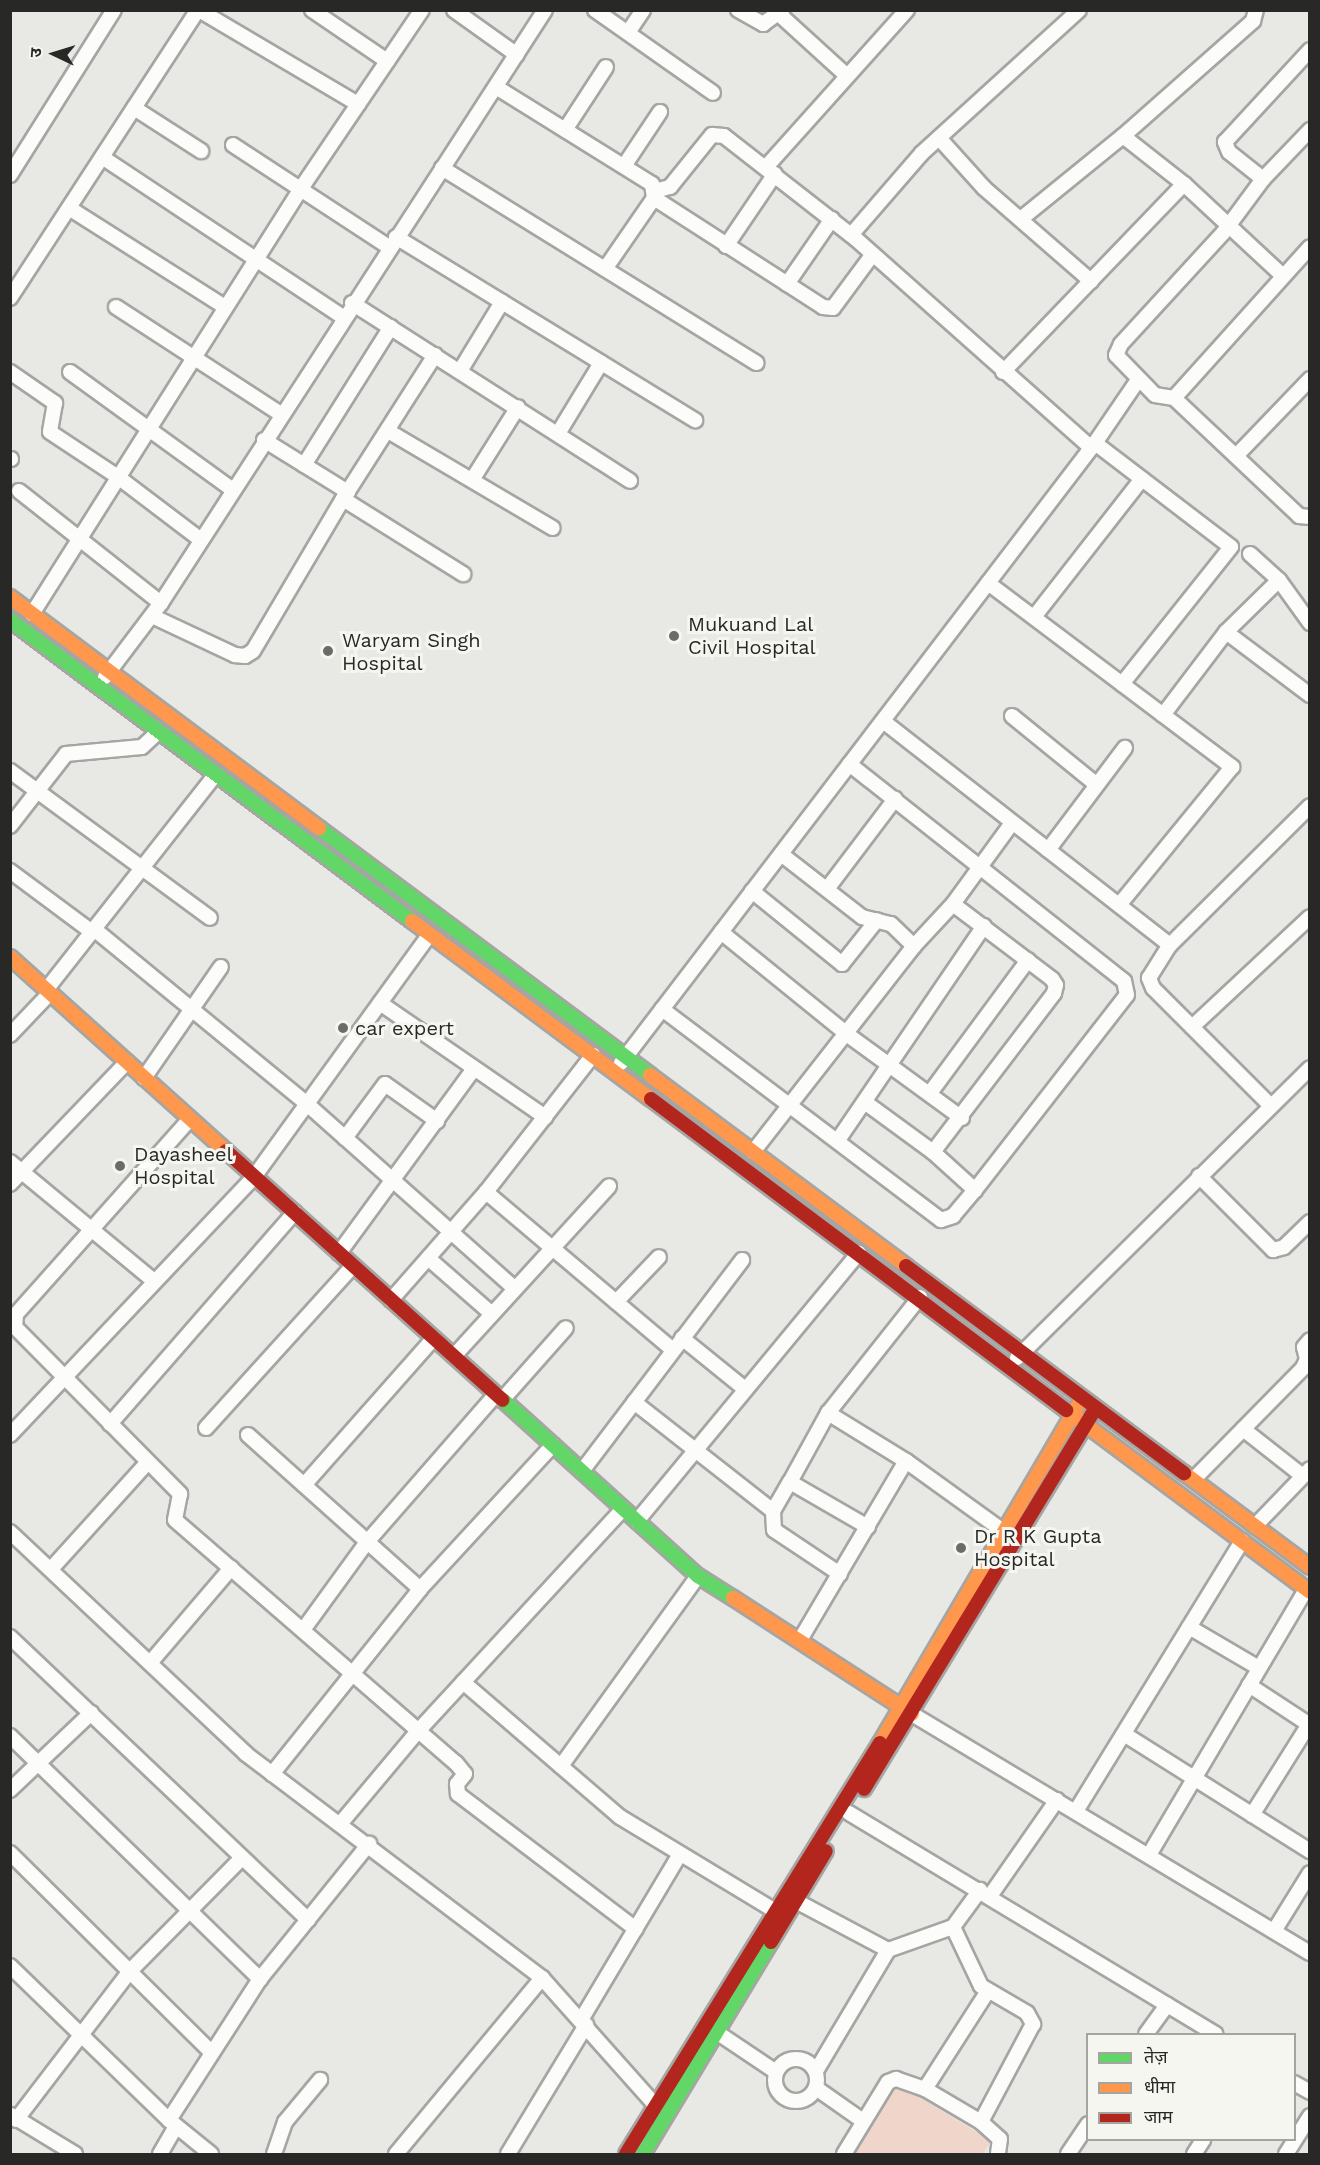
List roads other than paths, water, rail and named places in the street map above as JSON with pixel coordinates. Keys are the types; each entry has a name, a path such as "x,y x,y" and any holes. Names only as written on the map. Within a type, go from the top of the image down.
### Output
{"main road":[{"path":"10,597 1310,1567"},
{"path":"10,620 429,935 920,1297 1308,1590"},
{"path":"10,957 698,1576 907,1710"},
{"path":"643,2154 849,1814 1003,1531 1072,1413 1083,1399"},
{"path":"626,2154 776,1911 907,1710 1096,1409"}],"street":[{"path":"10,175 114,10"},
{"path":"10,298 198,10 358,104"},
{"path":"312,10 387,61"},
{"path":"32,614 300,190 422,10"},
{"path":"454,10 517,55"},
{"path":"97,686 161,603 343,316 545,10"},
{"path":"595,10 713,93"},
{"path":"629,32 643,10"},
{"path":"738,10 764,24 780,12 846,75"},
{"path":"726,246 770,170 846,75 907,10"},
{"path":"851,235 939,138 1079,10"},
{"path":"1022,218 1123,136 1253,21 1256,10"},
{"path":"1263,179 1229,152 1226,142 1310,50"},
{"path":"565,130 606,67"},
{"path":"496,87 651,184 655,195 726,246 823,307 833,308 873,254"},
{"path":"134,108 201,151"},
{"path":"624,166 660,112"},
{"path":"1310,130 1263,179 1228,225 1117,349 1119,359 1155,395 1174,398 1299,516 1310,517"},
{"path":"605,268 655,195 670,187 712,135 724,136 832,219 1003,372 1093,445 1231,547 1122,684"},
{"path":"1123,136 1184,184 1281,274"},
{"path":"939,138 984,188 1022,218 1091,281"},
{"path":"233,145 300,190 502,302 695,420"},
{"path":"102,157 343,316"},
{"path":"442,168 757,363"},
{"path":"1003,372 1184,184"},
{"path":"69,208 225,307"},
{"path":"788,284 832,219"},
{"path":"1174,398 1281,274 1310,248"},
{"path":"460,371 502,302"},
{"path":"352,303 559,432 630,481"},
{"path":"116,307 281,414"},
{"path":"304,465 391,327"},
{"path":"152,616 245,656 253,651 345,495 435,355"},
{"path":"559,432 601,363"},
{"path":"10,372 55,403 50,432 118,477 201,540"},
{"path":"70,372 233,490"},
{"path":"1236,456 1310,379"},
{"path":"614,1071 1093,445 1138,380"},
{"path":"472,480 518,407"},
{"path":"388,431 553,528"},
{"path":"264,440 463,574"},
{"path":"1034,617 1142,479"},
{"path":"19,491 161,603"},
{"path":"1250,554 1279,580 1310,623"},
{"path":"1163,715 1226,632 1279,580"},
{"path":"988,583 1232,767 1119,904"},
{"path":"1226,632 1310,695"},
{"path":"1012,716 1098,784"},
{"path":"883,721 1170,945"},
{"path":"10,826 66,754 142,747 158,732"},
{"path":"1048,850 1125,748"},
{"path":"662,1009 941,1220 953,1216 975,1190 1127,995 1128,987 849,764"},
{"path":"10,771 38,788 210,918"},
{"path":"10,1035 48,992 216,775"},
{"path":"827,889 895,800"},
{"path":"1270,1105 1150,983 1150,972 1170,945 1310,806"},
{"path":"753,1152 848,1035 914,946 953,904 1012,823"},
{"path":"781,854 862,917 891,924 914,946"},
{"path":"10,871 93,931 307,1104 452,1230 514,1288"},
{"path":"752,891 842,964 877,920"},
{"path":"933,1152 962,1118 1054,993 1052,978 953,904"},
{"path":"1192,1027 1310,917"},
{"path":"838,1140 892,1066 984,926"},
{"path":"721,932 848,1035 962,1118"},
{"path":"10,1435 64,1375 254,1177 429,935"},
{"path":"930,1093 1028,960"},
{"path":"144,1078 221,966"},
{"path":"380,1003 474,1070 545,1116"},
{"path":"391,1300 486,1192 592,1055"},
{"path":"10,1184 127,1062"},
{"path":"1010,1366 1270,1105 1310,1068"},
{"path":"339,1253 474,1070"},
{"path":"345,1138 385,1084 436,1121"},
{"path":"866,1103 933,1152 975,1190"},
{"path":"190,1119 90,1228 13,1320 15,1327 180,1494 175,1520 464,1771 456,1788 458,1794 636,1929"},
{"path":"10,1162 154,1281"},
{"path":"1199,1176 1273,1250 1284,1247 1310,1222"},
{"path":"454,1356 551,1246 609,1186"},
{"path":"486,1192 673,1350"},
{"path":"110,1424 295,1212"},
{"path":"637,1521 694,1449 859,1253"},
{"path":"616,1302 659,1257"},
{"path":"428,1258 492,1314"},
{"path":"582,1471 742,1260"},
{"path":"206,1428 353,1266"},
{"path":"840,1574 779,1536 773,1525 773,1511 828,1413 920,1297"},
{"path":"303,1630 367,1542 499,1397 566,1328"},
{"path":"304,1485 434,1338"},
{"path":"682,1338 745,1389"},
{"path":"1194,1479 1307,1364 1304,1347 1310,1340"},
{"path":"634,1402 773,1511"},
{"path":"828,1413 906,1461 1003,1531"},
{"path":"1243,1429 1306,1472 1255,1526"},
{"path":"248,1435 420,1589"},
{"path":"272,1774 351,1671 420,1589 553,1445"},
{"path":"800,1640 906,1461"},
{"path":"51,1569 147,1463"},
{"path":"790,1482 868,1527"},
{"path":"340,1824 419,1730 623,1509"},
{"path":"10,1532 246,1754 369,1844 542,1978 656,2106"},
{"path":"1076,1811 1242,1541"},
{"path":"150,1663 231,1568"},
{"path":"561,1766 698,1576"},
{"path":"1149,1855 1259,1668 1308,1590"},
{"path":"1189,1627 1259,1668"},
{"path":"10,1636 308,1920"},
{"path":"463,1682 620,1816 776,1911"},
{"path":"1249,1685 1309,1724 1252,1815"},
{"path":"907,1710 1310,1953"},
{"path":"10,1790 91,1713"},
{"path":"1124,1734 1310,1851"},
{"path":"10,1736 260,1979"},
{"path":"796,1901 872,1945 888,1950 954,1927 985,1893 1057,1800"},
{"path":"849,1814 985,1893 1214,2033"},
{"path":"160,2154 172,2123 212,2053 260,1979 369,1844"},
{"path":"10,1853 212,2053"},
{"path":"508,2154 680,1854"},
{"path":"75,2154 13,2117 130,1971 242,1858"},
{"path":"1274,1931 1310,1873"},
{"path":"954,1927 977,1977 988,1991 1027,2013 1033,2024 981,2122"},
{"path":"816,2071 804,2060 795,2058 787,2060 776,2072 776,2089 788,2100 805,2100 816,2088 816,2071 888,1950"},
{"path":"10,1966 172,2123 211,2154"},
{"path":"396,2154 542,1978"},
{"path":"924,2089 988,1991"},
{"path":"1147,2033 1167,2005"},
{"path":"718,2033 776,2072"},
{"path":"274,2154 285,2122 320,2080"},
{"path":"844,2154 888,2082 906,2080 981,2122 1000,2139 998,2154"},
{"path":"1296,2084 1310,2092"},
{"path":"816,2088 863,2121"},
{"path":"1296,2138 1310,2116"},
{"path":"1068,2154 1086,2127"},
{"path":"1194,2154 1202,2141"},
{"path":"1286,2154 1294,2141"}],"place":[{"name":"Mukuand Lal Civil Hospital","path":"674,636"},
{"name":"Waryam Singh Hospital","path":"328,651"},
{"name":"car expert","path":"343,1028"},
{"name":"Dayasheel Hospital","path":"120,1166"},
{"name":"Dr R K Gupta Hospital","path":"961,1548"}]}
